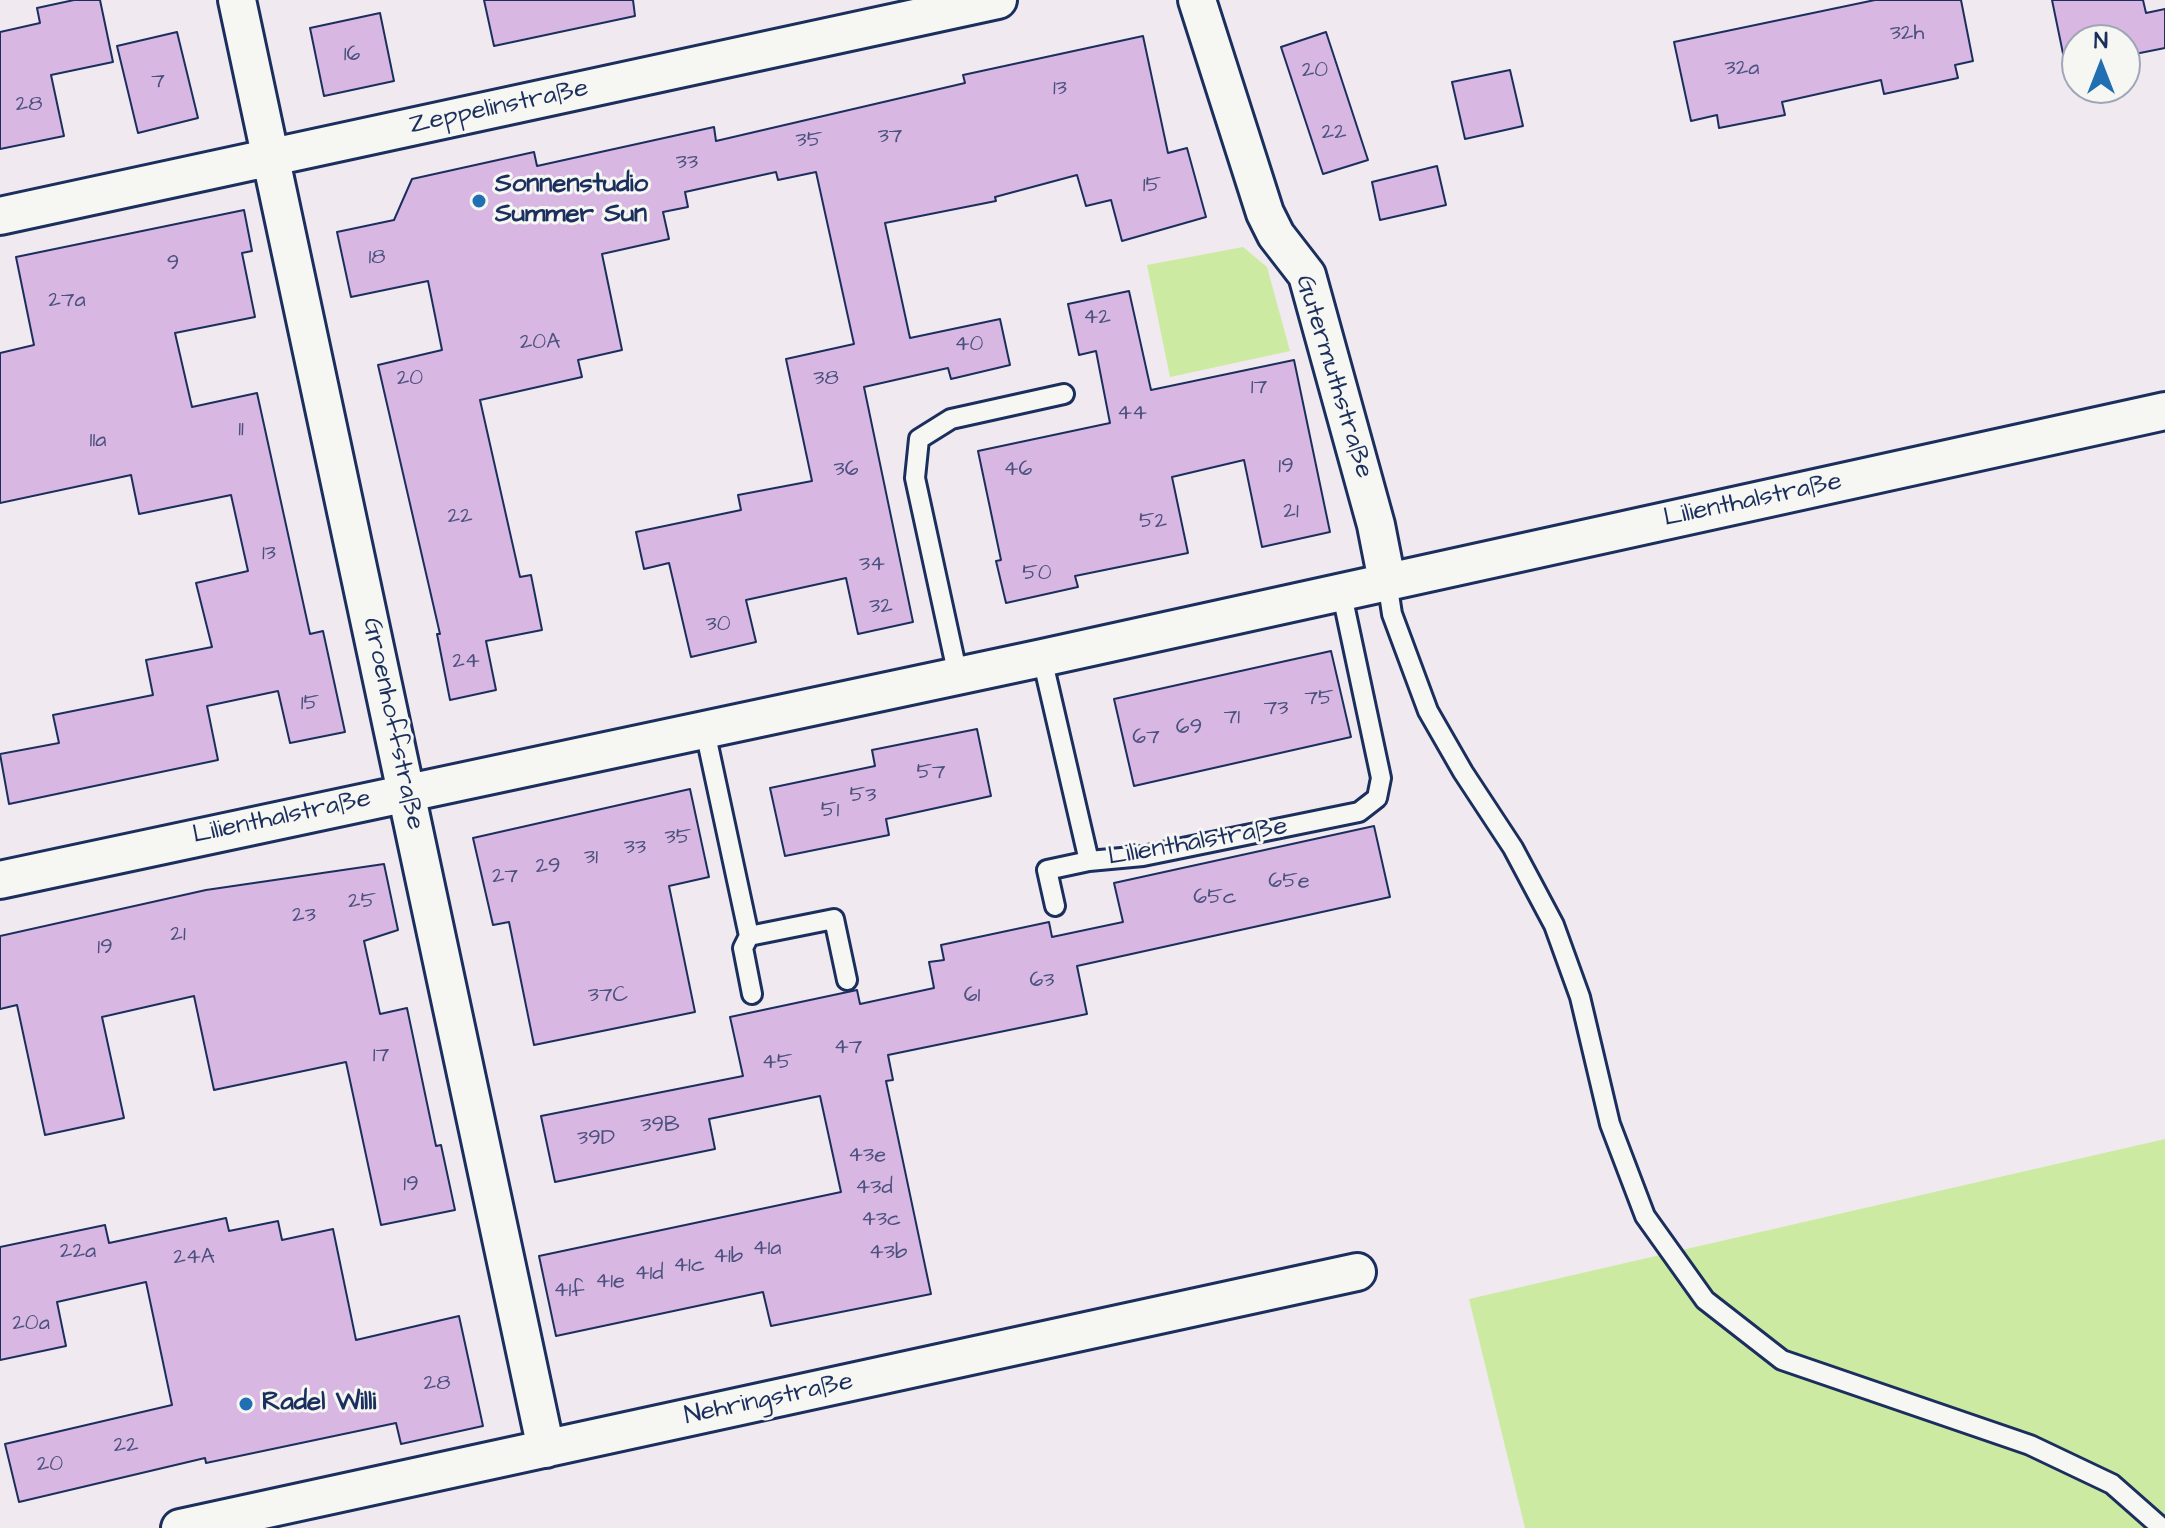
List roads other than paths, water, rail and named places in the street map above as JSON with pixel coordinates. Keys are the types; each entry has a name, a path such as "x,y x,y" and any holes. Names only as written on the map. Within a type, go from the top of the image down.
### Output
{"street":[{"name":"Groenhoffstraße","path":"237,0 546,1449"},
{"name":"Zeppelinstraße","path":"0,216 998,0"},
{"name":"Gutermuthstraße","path":"1197,0 1265,213 1276,235 1307,275 1376,525 1387,581"},
{"name":"Lilienthalstraße","path":"0,880 1042,658 2165,411"},
{"name":"Nehringstraße","path":"180,1528 1357,1272"}],"lane":[{"path":"958,676 915,478 919,439 951,419 1064,394"},
{"path":"1387,581 1392,614 1428,711 1463,772 1513,848 1554,925 1580,997 1610,1124 1645,1216 1705,1300 1782,1360 2030,1445 2112,1484 2162,1528"},
{"name":"Lilienthalstraße","path":"1055,906 1047,870 1089,861 1143,856 1359,812 1377,798 1381,778 1341,590"},
{"name":"Lilienthalstraße","path":"1042,658 1089,861"},
{"path":"705,731 749,936 743,948 752,994"},
{"path":"749,936 834,919 847,980"}],"place":[{"name":"Sonnenstudio Summer Sun","path":"479,201"},
{"name":"Radel Willi","path":"246,1404"}]}
